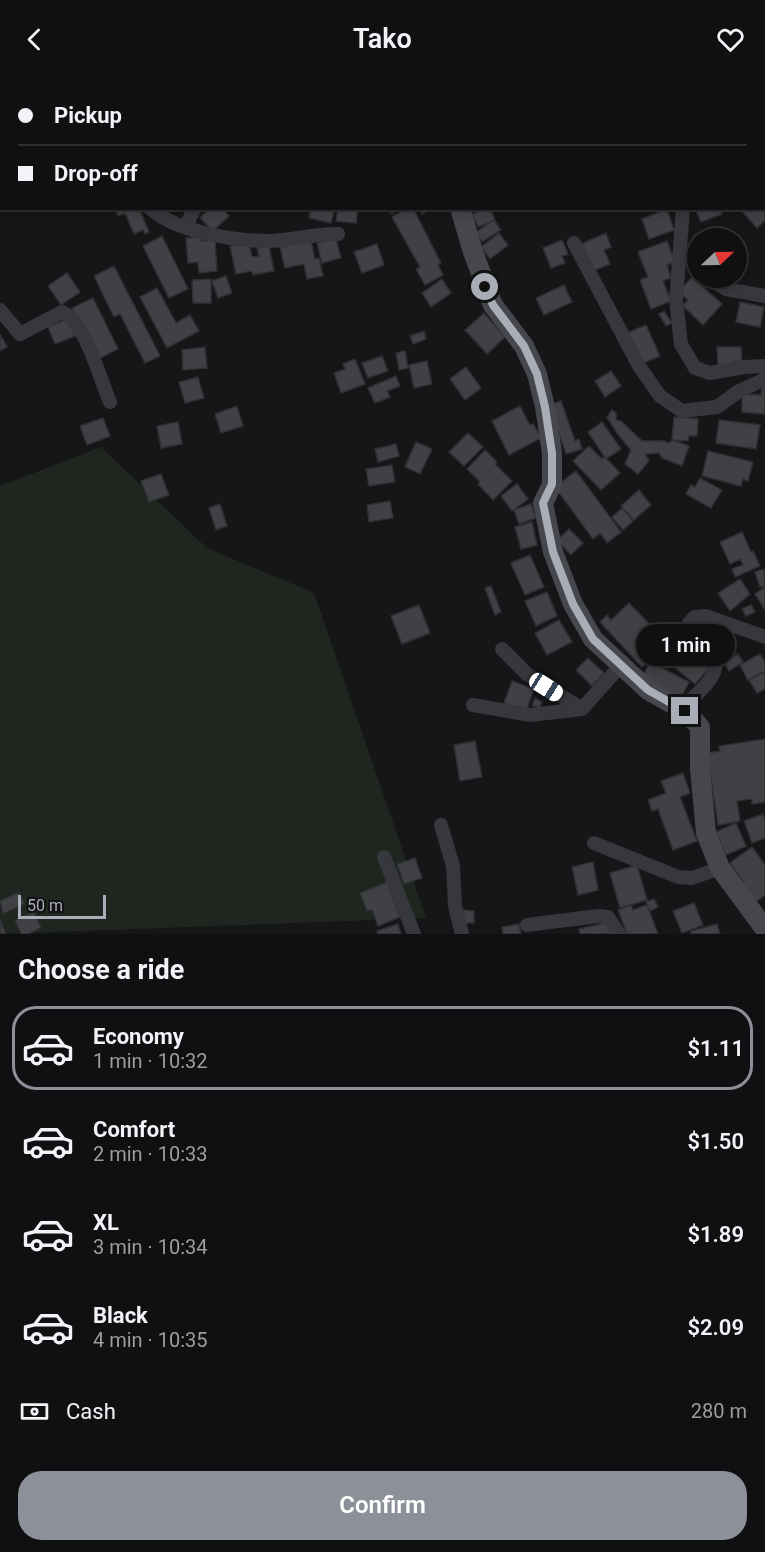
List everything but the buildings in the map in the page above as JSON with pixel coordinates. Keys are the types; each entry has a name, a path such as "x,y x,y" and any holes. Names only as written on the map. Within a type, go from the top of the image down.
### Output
{"street":[{"path":"152,210 185,227 219,236 270,241 322,233 338,234"},
{"path":"185,227 194,210"},
{"path":"461,210 473,252 493,305 524,346 537,374 552,453 552,484 543,503 553,552 573,604 593,639 648,690 681,709 700,728 700,769 706,833 720,868 765,929"},
{"path":"683,210 675,300 681,344 695,368 710,373 765,366"},
{"path":"574,243 639,366 660,396 682,411 717,407 739,391 765,379"},
{"path":"680,249 687,256"},
{"path":"723,288 765,296"},
{"path":"0,310 20,334 62,312 68,315 81,329 110,402"},
{"path":"681,709 715,673 717,663 711,653 692,634 689,623 695,616 706,616 765,637"},
{"path":"502,649 528,675 582,709"},
{"path":"473,705 530,715 582,709 621,665"},
{"path":"441,825 453,866 455,906 462,934"},
{"path":"594,843 678,877 692,878 720,868"},
{"path":"384,857 414,934"},
{"path":"527,925 598,916 608,917 619,934"}],"shaded area":[{"path":"101,447 207,548 314,593 426,918 0,934 0,486"}],"route":[{"path":"485,287 493,305 524,346 537,374 552,453 552,484 543,503 553,552 573,604 593,639 648,690 685,711"}]}
